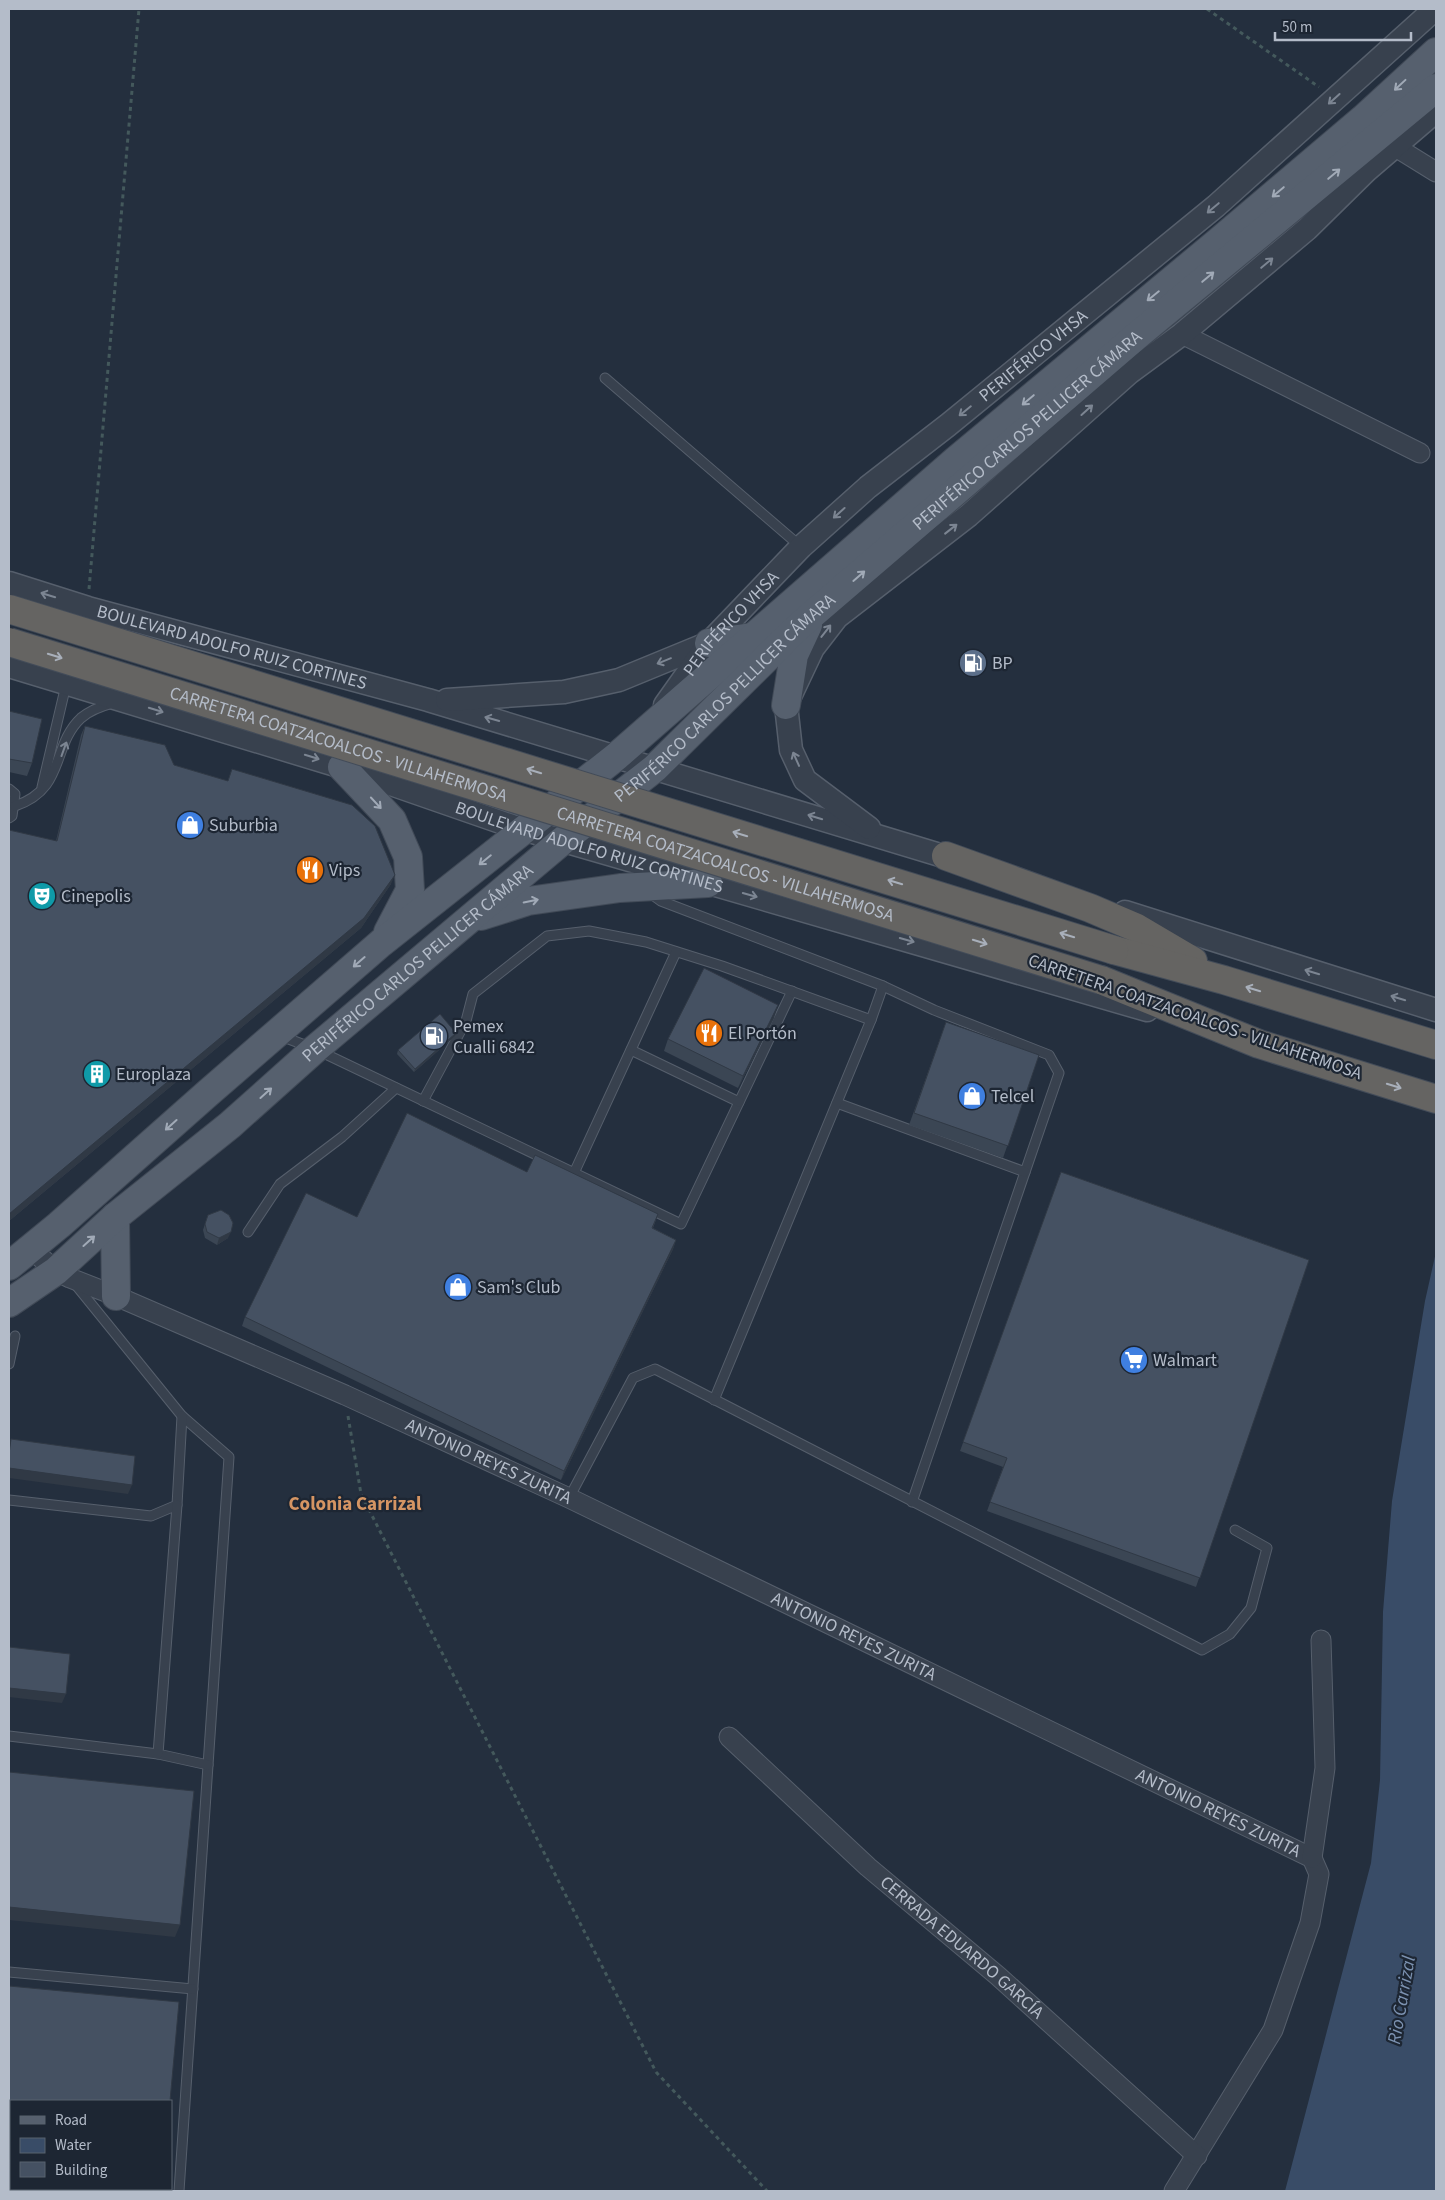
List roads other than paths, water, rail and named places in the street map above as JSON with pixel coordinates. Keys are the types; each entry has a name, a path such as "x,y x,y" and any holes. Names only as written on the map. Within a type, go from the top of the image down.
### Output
{"highway":[{"name":"CARRETERA COATZACOALCOS - VILLAHERMOSA","path":"9,609 1114,950 1224,980 1436,1045"},
{"name":"CARRETERA COATZACOALCOS - VILLAHERMOSA","path":"9,642 1101,980 1259,1044 1436,1099"},
{"path":"946,856 1090,908 1137,928 1224,980"}],"main road":[{"name":"PERIFÉRICO CARLOS PELLICER CÁMARA","path":"31,1249 382,943 617,756 653,722 754,637 955,461 1363,119 1436,52"},
{"name":"PERIFÉRICO CARLOS PELLICER CÁMARA","path":"9,1303 63,1275 116,1217 230,1125 315,1049 562,841 655,768 814,614 1140,333 1436,88"},
{"path":"786,705 794,655 814,614"},
{"path":"709,643 754,637"},
{"path":"342,767 392,820 408,857 410,890 382,943"},
{"path":"468,920 528,901 642,887 708,883"},
{"path":"116,1217 116,1296"},
{"path":"9,1266 31,1249"}],"street":[{"name":"PERIFÉRICO VHSA","path":"653,722 709,643 801,548 868,487 956,418 1216,206 1436,9"},
{"path":"882,837 805,780 791,750 786,705 813,648 837,617 969,515 1129,373 1182,334 1307,229 1366,171 1436,111"},
{"path":"1394,146 1436,172"},
{"path":"1182,334 1420,453"},
{"name":"BOULEVARD ADOLFO RUIZ CORTINES","path":"9,583 88,608 428,700 617,756 946,856 1436,1010"},
{"path":"428,700 512,697 564,692 619,680 709,643"},
{"name":"BOULEVARD ADOLFO RUIZ CORTINES","path":"9,666 67,682 342,767 562,841 1259,1044"},
{"name":"ANTONIO REYES ZURITA","path":"31,1249 63,1275 345,1395 569,1498 1312,1858 1319,1874 1310,1923 1273,2030 1174,2191"},
{"path":"1312,1858 1325,1768 1321,1640"},
{"name":"CERRADA EDUARDO GARCÍA","path":"729,1737 868,1867 998,1976 1196,2156"}],"lane":[{"path":"605,378 801,548"},
{"path":"41,792 67,682"},
{"path":"15,806 30,801 41,792 56,769 70,733 81,718 100,707 122,699"},
{"path":"9,789 15,794 15,806 12,816 9,818"},
{"path":"642,887 661,901 883,986 934,1010 1049,1055 1059,1073 912,1502"},
{"path":"423,1101 466,1021 473,994 547,936 589,931 646,942 872,1020"},
{"path":"574,1173 676,952"},
{"path":"714,1400 872,1020 883,986"},
{"path":"277,1035 315,1049 681,1224 792,991"},
{"path":"630,1050 739,1102"},
{"path":"248,1232 280,1184 342,1137 396,1088"},
{"path":"837,1104 1025,1172"},
{"path":"63,1275 182,1416 229,1457 179,2191"},
{"path":"9,1364 15,1336"},
{"path":"569,1498 633,1378 654,1370 1202,1650 1230,1634 1250,1608 1253,1600 1266,1548 1235,1530"},
{"path":"158,1754 182,1416"},
{"path":"9,1500 151,1516 177,1505"},
{"path":"9,1736 158,1754 208,1765"},
{"path":"9,1972 193,1989"},
{"path":"37,2190 52,2191"}],"water":[{"name":"Rio Carrizal","path":"1436,1252 1436,2191 1285,2191 1371,1863 1380,1780 1383,1612 1392,1501 1425,1301"}],"place":[{"name":"BP","path":"973,663"},
{"name":"Suburbia","path":"190,825"},
{"name":"Vips","path":"310,870"},
{"name":"Cinepolis","path":"42,896"},
{"name":"El Portón","path":"709,1033"},
{"name":"Pemex Cualli 6842","path":"434,1036"},
{"name":"Europlaza","path":"97,1074"},
{"name":"Telcel","path":"972,1096"},
{"name":"Sam's Club","path":"458,1287"},
{"name":"Walmart","path":"1134,1360"}],"district":[{"name":"Colonia Carrizal","path":"355,1504"}]}
